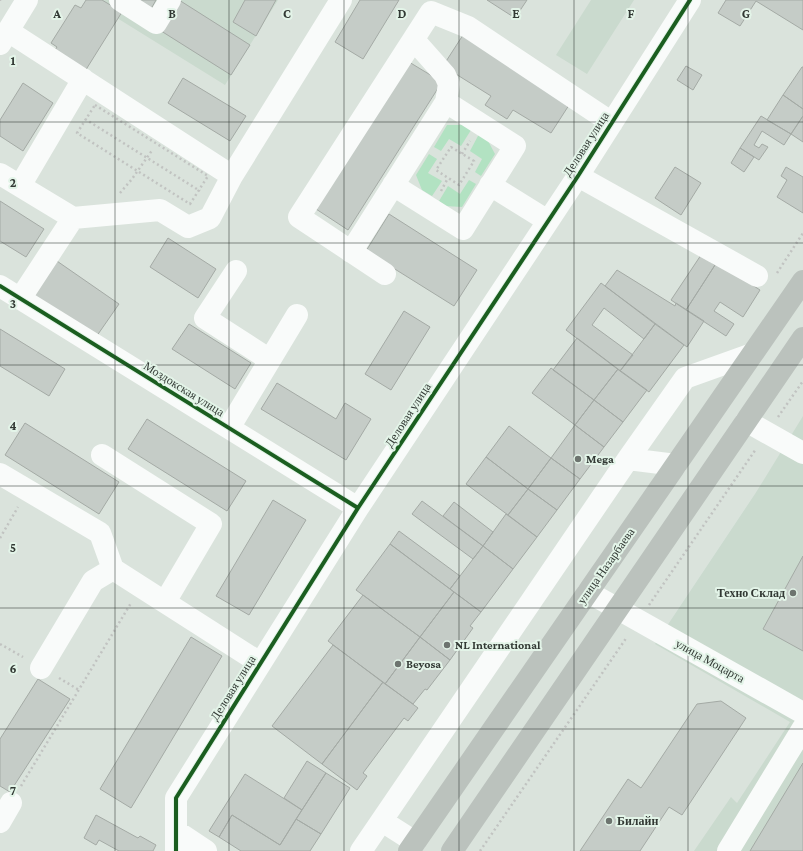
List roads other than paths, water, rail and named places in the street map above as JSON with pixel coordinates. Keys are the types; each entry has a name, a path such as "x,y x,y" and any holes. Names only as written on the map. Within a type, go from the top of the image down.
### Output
{"main road":[{"name":"улица Назарбаева","path":"412,847 803,281"},
{"path":"452,851 803,338"}],"street":[{"path":"27,0 4,37 83,79 232,176"},
{"path":"120,0 156,23 170,0"},
{"path":"0,174 73,218 160,210 188,228 210,218 232,176 341,0"},
{"name":"Деловая улица","path":"176,841 176,798 358,508 578,176 690,0"},
{"path":"385,274 299,217 431,12 468,27 612,123"},
{"path":"352,252 446,102 449,84 445,75 414,40"},
{"path":"20,186 83,79"},
{"path":"393,185 463,229 515,146 446,102"},
{"path":"578,176 757,276"},
{"path":"490,185 548,221"},
{"path":"20,299 73,218"},
{"path":"236,271 205,318 270,360"},
{"name":"Моздокская улица","path":"0,286 358,508"},
{"path":"229,428 297,315"},
{"path":"361,851 628,459 685,378 752,354"},
{"path":"746,421 803,453"},
{"path":"102,455 211,524 165,602"},
{"path":"628,459 676,465"},
{"path":"0,474 100,533 114,569 260,663"},
{"path":"41,668 93,581 114,569"},
{"name":"улица Моцарта","path":"588,592 803,713"},
{"path":"728,851 803,728"},
{"path":"0,822 11,803"},
{"path":"382,821 412,847"},
{"path":"176,841 206,851"}],"place":[{"name":"Mega","path":"578,459"},
{"name":"Техно Склад","path":"793,593"},
{"name":"NL International","path":"447,645"},
{"name":"Beyosa","path":"398,664"},
{"name":"Билайн","path":"609,821"}]}
